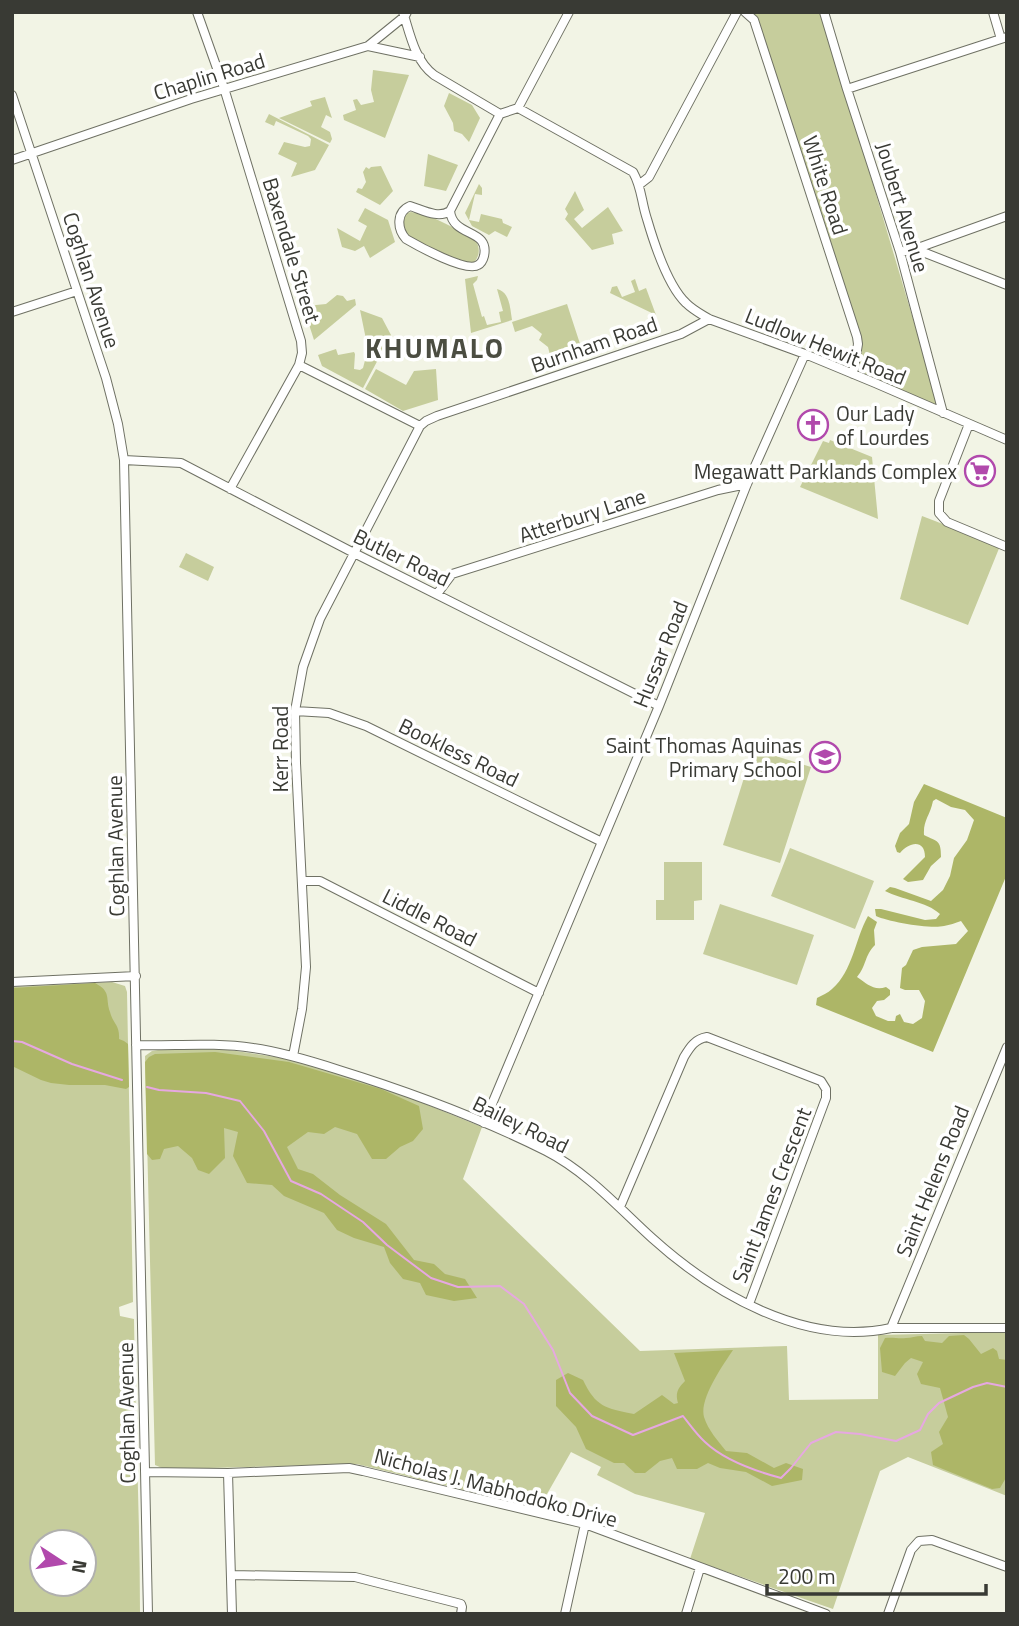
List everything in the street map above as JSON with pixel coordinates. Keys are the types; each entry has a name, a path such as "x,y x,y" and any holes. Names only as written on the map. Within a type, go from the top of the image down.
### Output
{"street":[{"name":"Baxendale Street","path":"197,12 224,88 298,328 302,353 299,365"},
{"path":"450,211 455,225 479,238 485,246 482,261 478,266 463,266 406,239 399,226 401,213 410,206 439,215 450,211 499,114 518,108 569,12"},
{"path":"518,108 633,172 640,184 649,177 737,12"},
{"name":"White Road","path":"745,12 754,20 857,337 853,374"},
{"name":"Joubert Avenue","path":"824,12 900,252 943,413"},
{"path":"847,89 1004,38 993,12"},
{"path":"368,46 405,13 412,40 427,70 499,114"},
{"name":"Chaplin Road","path":"12,160 224,88 368,46 421,59"},
{"name":"Coghlan Avenue","path":"12,94 106,378 124,460 148,1614"},
{"name":"Ludlow Hewit Road","path":"640,184 658,251 673,284 696,312 805,354 1007,440"},
{"path":"900,252 1007,216"},
{"path":"915,249 1007,285"},
{"path":"12,312 78,291"},
{"name":"Burnham Road","path":"420,426 437,416 681,334 709,318"},
{"name":"Hussar Road","path":"484,1123 659,706 747,484 805,354"},
{"path":"230,489 299,365 420,426"},
{"path":"969,424 939,501 939,513 947,523 1007,547"},
{"name":"Kerr Road","path":"293,1056 306,987 295,711 303,667 320,619 420,426"},
{"name":"Butler Road","path":"124,460 181,463 659,706"},
{"name":"Atterbury Lane","path":"437,594 452,574 719,490 747,484"},
{"name":"Bookless Road","path":"295,711 329,713 366,726 602,842"},
{"name":"Liddle Road","path":"302,881 320,881 539,993"},
{"path":"12,982 136,976"},
{"name":"Saint James Crescent","path":"620,1207 684,1057 701,1038 708,1037 821,1081 826,1089 826,1098 749,1304"},
{"name":"Bailey Road","path":"136,1045 236,1046 293,1056 390,1085 484,1123 564,1162 620,1207 652,1238 719,1289 806,1327 856,1332 891,1328 1007,1328"},
{"name":"Saint Helens Road","path":"891,1328 1007,1047"},
{"name":"Nicholas J. Mabhodoko Drive","path":"145,1472 228,1473 354,1469 585,1524 825,1614"},
{"path":"228,1473 232,1614"},
{"path":"565,1614 585,1524"},
{"path":"888,1614 911,1550 919,1541 932,1540 1007,1567"},
{"path":"686,1614 700,1568"},
{"path":"231,1575 361,1577 461,1604 461,1614"}],"green space":[{"path":"748,12 822,12 940,410 882,384 857,366 861,344"},
{"path":"373,70 409,75 385,138 344,120 343,115 356,110 353,100 357,99 361,105 374,102 371,90"},
{"path":"449,93 472,105 480,118 469,142 462,134 454,131 444,106"},
{"path":"325,97 332,118 326,115 321,127 330,132 330,143 279,118 312,106 310,101"},
{"path":"269,114 329,145 315,170 291,177 297,163 278,154 284,142 305,147 310,146 311,139 276,121 274,126 265,122"},
{"path":"428,154 458,165 446,191 424,186"},
{"path":"381,166 393,191 380,205 356,192 358,188 362,189 366,182 363,172 366,167 369,169"},
{"path":"479,184 482,195 475,194 469,220 479,222 481,214 502,219 503,223 512,227 507,237 495,231 489,235 472,226 465,213"},
{"path":"575,191 584,210 574,219 582,228 608,207 623,231 612,234 614,244 592,250 565,219 568,214 565,209"},
{"path":"365,208 388,220 395,242 370,258 364,246 355,251 342,247 337,228 360,241 367,226 358,221"},
{"path":"407,213 436,219 476,241 479,252 476,260 460,263 408,236 403,232 403,220"},
{"path":"478,276 473,284 482,317 484,316 487,325 501,322 499,312 503,311 497,289 507,297 512,320 471,333 465,279"},
{"path":"635,279 639,291 646,288 656,315 610,293 612,287 617,286 622,297 635,292 631,281"},
{"path":"337,295 343,296 347,301 355,299 356,305 314,340 304,309 326,304"},
{"path":"567,304 583,353 552,363 548,347 539,340 542,334 532,326 515,332 512,322"},
{"path":"360,310 382,318 391,335 363,388 322,366 318,355 336,349 338,355 354,352 354,369 363,368 368,349"},
{"path":"376,369 406,385 414,371 436,369 438,400 403,411 365,389"},
{"path":"830,440 872,457 878,519 800,487 823,441 829,443"},
{"path":"922,516 1000,546 968,625 900,599"},
{"path":"186,553 214,567 208,581 179,567"},
{"path":"753,749 811,767 780,863 723,845"},
{"path":"924,784 1007,818 1007,874 933,1052 816,1005 817,998 832,989 845,973 868,916 877,922 874,930 875,945 857,977 871,986 886,987 890,990 890,995 877,1001 872,1008 876,1016 895,1021 900,1014 904,1022 913,1024 922,1018 925,1001 919,990 900,988 902,968 913,950 956,944 968,931 961,921 929,927 876,916 875,909 881,909 925,920 936,919 940,914 934,910 885,891 890,887 895,888 931,901 943,890 954,858 967,840 974,820 965,810 951,807 936,799 926,822 924,835 938,842 941,857 931,866 923,880 908,882 903,879 925,857 919,845 912,845 900,853 895,846 900,833 909,824 914,802"},
{"path":"790,848 874,881 855,929 771,896"},
{"path":"664,862 702,862 702,900 694,901 694,920 656,920 656,900 664,900"},
{"path":"720,904 814,935 797,985 703,954"},
{"path":"112,982 125,986 127,992 133,1302 119,1307 120,1316 134,1319 140,1614 12,1614 12,987"},
{"path":"95,983 106,992 119,1039 128,1044 129,1087 126,1089 105,1085 51,1083 12,1066 12,988"},
{"path":"216,1048 289,1059 381,1086 482,1127 463,1179 640,1351 787,1346 789,1400 878,1399 878,1335 1006,1332 1007,1496 908,1457 880,1471 833,1609 690,1559 705,1513 635,1494 597,1475 601,1467 571,1452 539,1508 357,1464 171,1469 155,1465 145,1056 158,1050"},
{"path":"215,1052 289,1062 381,1089 419,1106 423,1129 413,1141 400,1147 386,1159 372,1159 357,1134 335,1127 324,1134 308,1132 287,1147 298,1169 313,1174 386,1224 414,1260 434,1264 445,1274 465,1279 477,1298 454,1301 426,1295 420,1283 403,1279 390,1263 384,1247 337,1230 324,1213 284,1196 272,1185 247,1183 233,1156 238,1132 224,1128 225,1158 209,1174 198,1170 192,1158 178,1146 164,1149 160,1159 152,1160 147,1154 145,1062 155,1054"},
{"path":"964,1335 981,1354 993,1348 999,1359 1007,1360 1007,1476 1000,1488 992,1489 933,1465 931,1452 943,1444 939,1432 948,1417 940,1388 921,1384 917,1374 923,1362 911,1358 895,1376 882,1372 880,1348 885,1338 922,1336 925,1341 942,1343 949,1336"},
{"path":"733,1350 713,1382 705,1401 703,1410 708,1426 726,1451 747,1453 774,1468 786,1463 803,1469 802,1480 772,1486 746,1472 708,1463 697,1469 677,1469 672,1458 660,1461 645,1473 635,1473 624,1463 614,1463 586,1449 576,1427 556,1406 556,1380 568,1373 583,1380 592,1396 602,1405 616,1410 634,1414 662,1395 674,1404 678,1403 678,1391 685,1381 674,1353"}],"waterway":[{"path":"12,1041 22,1042 72,1064 122,1080"},
{"path":"147,1087 206,1093 240,1101 264,1131 291,1181 321,1194 363,1222 387,1245 431,1278 458,1287 500,1286 524,1304 553,1350 570,1393 592,1416 633,1435 683,1416 702,1439 722,1455 751,1469 781,1478 811,1443 836,1432 896,1441 920,1430 928,1414 939,1403 987,1383 1007,1387"}],"place":[{"name":"Our Lady of Lourdes","path":"813,425"},
{"name":"Megawatt Parklands Complex","path":"980,471"},
{"name":"Saint Thomas Aquinas Primary School","path":"825,757"}],"district":[{"name":"KHUMALO","path":"435,347"}]}
